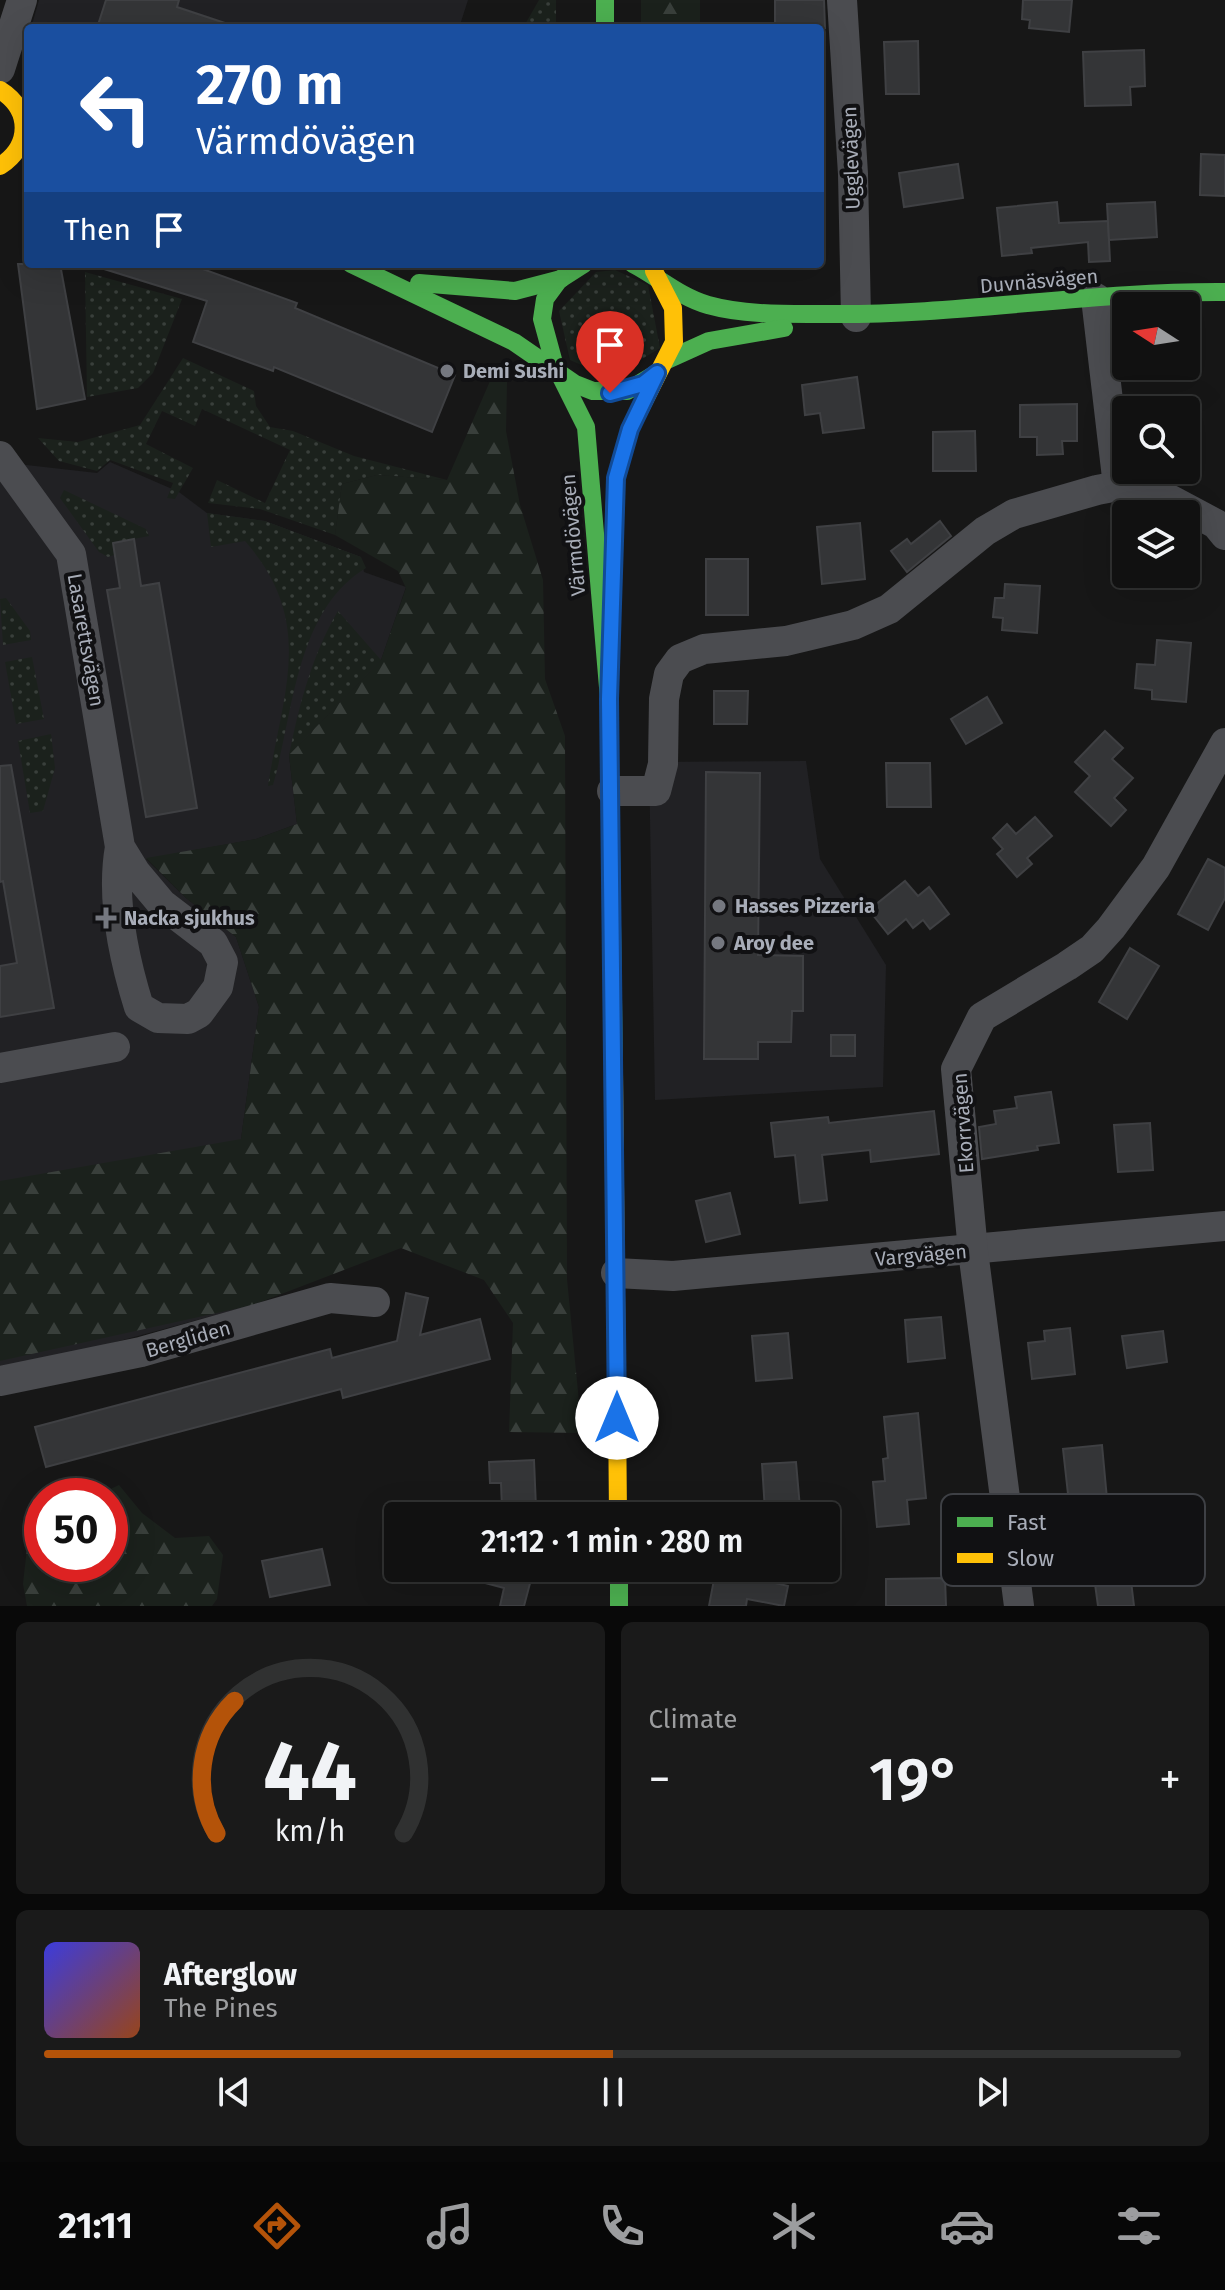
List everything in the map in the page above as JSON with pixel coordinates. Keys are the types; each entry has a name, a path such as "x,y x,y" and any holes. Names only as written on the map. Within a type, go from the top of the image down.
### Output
{"main road":[{"path":"605,0 605,24"},
{"path":"0,90 18,103 24,114"},
{"path":"15,159 24,135"},
{"path":"360,268 514,342 584,388 610,393 635,387 662,366"},
{"path":"386,279 515,291 564,272"},
{"name":"Värmdövägen","path":"564,272 550,293 541,328 550,361 560,374 586,427 609,699 618,1502"},
{"name":"Duvnäsvägen","path":"654,272 697,301 714,305 856,317"},
{"name":"Värmdövägen","path":"609,699 616,478 630,429 662,366 676,325 673,308 654,272"},
{"name":"Duvnäsvägen","path":"662,366 709,341 856,317 1096,298 1225,292"},
{"path":"619,1582 619,1606"}],"street":[{"path":"0,69 22,0"},
{"name":"Ugglevägen","path":"842,0 853,174 856,317"},
{"path":"1096,298 1118,486"},
{"name":"Lasarettsvägen","path":"0,456 71,554 120,847 117,867 126,959 139,1007 158,1018 188,1019 209,1003 222,975 223,962 213,943 162,904 136,873 120,847"},
{"path":"612,791 656,791 663,764 664,699 669,674 680,659 704,649 786,641 853,625 889,609 985,531 1014,514 1118,486 1171,500 1216,524 1225,535"},
{"name":"Ekorrvägen","path":"1004,1494 973,1251 956,1069 982,1017 1092,949 1111,928 1156,867 1225,743"},
{"path":"0,1068 115,1047"},
{"name":"Vargvägen","path":"616,1273 673,1276 1225,1226"},
{"name":"Bergliden","path":"0,1381 141,1352 330,1298 375,1302"},
{"name":"Ekorrvägen","path":"1016,1586 1019,1606"}],"shaded area":[{"path":"39,0 468,0 460,24 32,24"},
{"name":"Nacka sjukhus","path":"0,462 97,473 110,462 179,492 207,513 265,521 361,557 364,572 406,587 381,660 289,755 297,824 256,839 146,859 186,898 236,937 259,1007 241,1139 253,1305 71,1354 0,1367"},
{"path":"806,761 820,859 886,965 883,1087 655,1100 649,762"}],"green space":[{"path":"539,0 556,0 556,24 525,24"},
{"path":"641,0 700,0 700,24 641,24"},
{"path":"615,270 648,285 660,348 611,378 570,360 559,311 596,272"},
{"path":"85,272 182,299 153,373 138,388 87,397"},
{"path":"183,358 254,391 256,406 270,427 293,431 354,456 447,480 377,475 342,484 335,535 260,509 208,503 217,480 265,503 290,450 202,409 195,426 162,411 146,444 193,468 175,499 167,498 173,483 110,460 97,471 59,461 38,438 78,442 140,425"},
{"path":"494,372 507,381 506,431 520,505 543,580 545,679 565,736 567,1279 582,1433 509,1432 513,1323 484,1280 401,1248 253,1305 0,1361 0,1181 241,1139 259,1007 236,937 186,898 146,858 256,839 297,824 289,755 381,660 406,588 398,571 335,535 342,484 377,475 447,480"},
{"path":"64,490 146,529 149,536 113,543 114,555 108,557 99,552 60,498"},
{"path":"207,513 265,521 361,557 366,568 342,587 324,610 311,637 293,696 273,785 268,786 289,659 288,630 281,601 267,571 245,541 211,547"},
{"path":"6,598 30,631 31,640 3,645 0,599"},
{"path":"338,611 381,660 289,755 308,681"},
{"path":"32,657 44,719 16,724 5,662"},
{"path":"51,734 55,768 43,811 30,813 18,741"},
{"path":"128,1496 142,1513 175,1538 209,1536 223,1555 217,1599 212,1606 27,1606 23,1584 24,1575 24,1582 128,1582"}],"building":[{"path":"106,0 179,0 177,7 228,24 98,24"},
{"path":"775,0 824,0 825,28 824,24 775,24"},
{"path":"1023,0 1072,0 1069,32 1029,28 1030,20 1022,19"},
{"path":"918,41 919,94 886,94 884,42"},
{"path":"1144,50 1145,86 1130,87 1131,105 1085,106 1083,52"},
{"path":"1201,154 1225,155 1225,196 1200,195"},
{"path":"958,164 963,198 904,207 899,173"},
{"path":"1057,202 1059,223 1108,221 1110,261 1089,262 1088,242 1031,248 1032,253 1002,256 997,208"},
{"path":"1155,202 1157,237 1109,240 1107,204"},
{"path":"18,264 24,264 24,268 61,268 85,399 37,409"},
{"path":"200,268 297,303 295,308 455,375 432,432 274,367 273,371 193,342 207,301 104,269"},
{"path":"857,377 864,428 823,433 820,413 805,415 802,385"},
{"path":"1077,404 1077,441 1062,441 1063,454 1037,455 1037,437 1020,437 1020,405"},
{"path":"975,431 976,471 933,471 933,432"},
{"path":"940,521 951,536 907,572 891,551 907,539 911,544"},
{"path":"860,523 865,579 822,584 817,527"},
{"path":"134,539 141,586 159,583 197,808 146,817 107,590 120,588 113,543"},
{"path":"706,559 748,559 748,615 706,615"},
{"path":"1005,584 1040,586 1037,633 1002,630 1003,618 993,617 995,598 1004,598"},
{"path":"1157,640 1191,643 1186,702 1152,699 1152,690 1135,688 1137,664 1155,665"},
{"path":"714,691 748,691 747,724 714,724"},
{"path":"987,697 1002,723 966,744 951,719"},
{"path":"1105,731 1123,748 1112,759 1133,778 1114,798 1126,810 1111,826 1075,792 1090,776 1075,762"},
{"path":"886,763 930,763 931,807 887,807"},
{"path":"11,765 54,1008 0,1017 0,966 17,963 3,881 0,882 0,766"},
{"path":"706,772 760,773 758,955 803,956 803,1011 792,1011 791,1042 758,1042 758,1059 704,1059"},
{"path":"1035,817 1052,836 1027,858 1032,864 1017,877 997,854 1003,849 993,838 1007,824 1016,834"},
{"path":"1208,859 1225,868 1225,898 1208,930 1178,914"},
{"path":"905,881 918,896 929,887 949,914 930,929 923,920 913,928 906,919 888,934 869,910"},
{"path":"1130,948 1159,966 1127,1019 1099,1002"},
{"path":"831,1035 855,1035 855,1056 831,1056"},
{"path":"1051,1092 1059,1143 1037,1146 1038,1150 982,1159 979,1127 996,1124 994,1111 1017,1108 1015,1097"},
{"path":"934,1111 939,1154 871,1162 870,1150 822,1155 827,1200 800,1203 795,1155 775,1157 771,1123 828,1117 829,1123"},
{"path":"1150,1123 1153,1170 1118,1172 1114,1125"},
{"path":"730,1193 740,1234 706,1242 696,1201"},
{"path":"406,1293 428,1298 420,1335 480,1319 490,1359 343,1398 341,1389 46,1467 35,1427 330,1349 332,1358 397,1341"},
{"path":"941,1317 945,1358 908,1362 905,1320"},
{"path":"1070,1328 1075,1374 1032,1379 1028,1343 1045,1341 1044,1331"},
{"path":"1163,1331 1167,1362 1127,1368 1122,1336"},
{"path":"788,1333 792,1378 756,1381 752,1336"},
{"path":"918,1413 926,1498 907,1500 909,1524 877,1527 873,1482 885,1481 883,1459 888,1458 884,1417"},
{"path":"1102,1445 1107,1494 1068,1494 1063,1449"},
{"path":"534,1460 536,1502 502,1502 501,1483 490,1483 489,1462"},
{"path":"796,1462 799,1502 764,1502 762,1464"},
{"path":"322,1549 330,1585 270,1597 262,1561"},
{"path":"941,1578 941,1586 945,1586 946,1606 886,1606 886,1579"},
{"path":"481,1582 530,1582 524,1606 500,1606 504,1588"},
{"path":"714,1582 771,1582 788,1586 784,1606 747,1599 746,1606 709,1606"},
{"path":"1095,1586 1132,1586 1134,1606 1098,1606"}],"traffic: fast":[{"path":"605,0 605,24"},
{"path":"359,268 514,342 575,384 593,391 627,391 657,373"},
{"path":"578,268 559,280 545,299 542,319 554,363 586,427 609,699 614,1073"},
{"path":"640,268 708,305 765,313 873,314 1124,295 1225,292"},
{"path":"419,283 515,291 561,279"},
{"path":"667,360 709,341 784,328"},
{"path":"619,1582 619,1606"}],"traffic: slow":[{"path":"0,90 18,108 24,128 18,148 0,166"},
{"path":"614,522 616,478 630,429 674,342 673,308 654,271"},
{"path":"614,1073 618,1502"}],"place":[{"name":"Demi Sushi","path":"447,371"},
{"name":"Hasses Pizzeria","path":"719,906"},
{"name":"Nacka sjukhus","path":"106,918"},
{"name":"Aroy dee","path":"718,943"}],"route":[{"path":"610,393 627,391 657,373 630,429 616,478 609,699 617,1418"}]}
